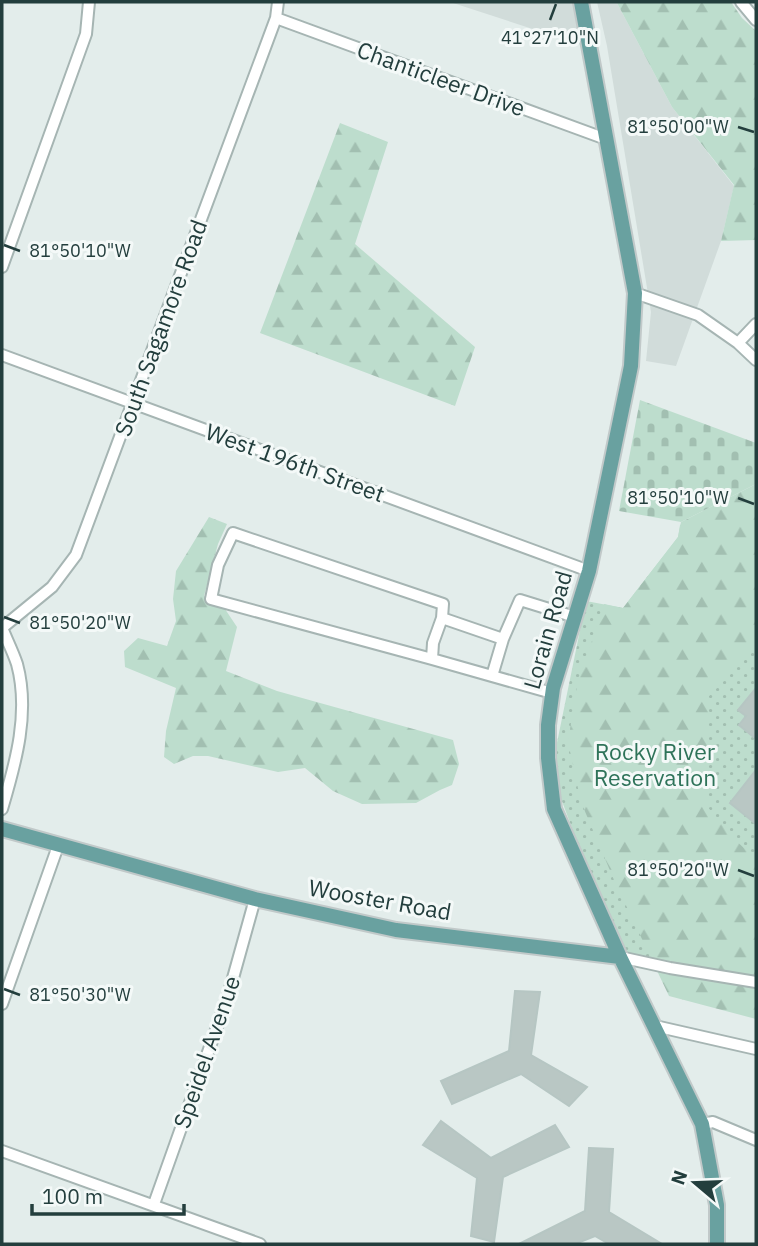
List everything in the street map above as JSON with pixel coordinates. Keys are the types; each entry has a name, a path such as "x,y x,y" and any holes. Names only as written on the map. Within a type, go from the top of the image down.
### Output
{"main road":[{"name":"Lorain Road","path":"581,2 635,293 631,366 589,570 552,693 548,758 554,809 620,957 702,1124 717,1205 717,1244"},
{"name":"Wooster Road","path":"2,829 255,899 396,930 620,957"}],"street":[{"path":"2,267 86,34 89,2"},
{"name":"South Sagamore Road","path":"2,628 52,587 76,555 276,18 278,2"},
{"path":"741,2 756,20"},
{"name":"Chanticleer Drive","path":"276,18 606,139"},
{"path":"635,293 698,315 756,359"},
{"path":"738,343 756,324"},
{"name":"West 196th Street","path":"2,355 589,570"},
{"path":"432,659 433,643 442,618 443,604 233,533 218,565 211,599 552,693"},
{"path":"492,676 503,639 520,600 575,617"},
{"path":"442,618 503,639"},
{"path":"2,628 17,665 22,712 17,759 2,808"},
{"path":"2,1004 58,846"},
{"name":"Speidel Avenue","path":"154,1204 228,996 255,899"},
{"name":"Wooster Road","path":"620,957 756,982"},
{"path":"655,1026 756,1049"},
{"path":"702,1124 713,1122 756,1140"},
{"path":"2,1151 260,1244"}],"shaded area":[{"path":"450,2 574,2 582,45"},
{"path":"597,2 617,3 672,107 734,186 721,241 676,366 646,361 651,312 607,46"}],"green space":[{"path":"613,2 731,2 742,18 756,31 756,240 721,241 734,185 672,107 617,3"},
{"path":"340,123 388,142 355,244 475,347 455,406 260,333"},
{"path":"640,400 756,443 756,484 681,522 619,511"},
{"name":"Rocky River Reservation","path":"756,484 756,648 709,696 706,805 733,838 756,859 756,1019 669,996 614,880 581,802 568,742 577,686 604,604 623,608 678,537 681,522"},
{"name":"Rocky River Reservation","path":"756,487 756,978 620,956 551,772 586,601 623,608 678,537 680,525"},
{"path":"209,517 227,524 218,544 204,596 225,609 237,627 226,671 277,691 453,740 459,764 452,785 416,803 362,804 333,791 305,768 278,772 208,756 193,756 174,764 164,757 166,731 176,688 125,667 124,651 138,638 167,646 176,621 173,599 176,571"}],"building":[{"path":"756,688 756,739 739,725 746,716 738,710"},
{"path":"756,770 756,824 730,803"},
{"path":"515,991 540,992 531,1055 587,1087 569,1106 521,1074 452,1104 441,1081 509,1051"},
{"path":"441,1121 491,1158 555,1125 569,1147 503,1177 494,1242 471,1236 477,1178 423,1145"},
{"path":"589,1148 613,1149 609,1212 662,1244 609,1244 595,1236 575,1244 519,1244 585,1211"}]}
